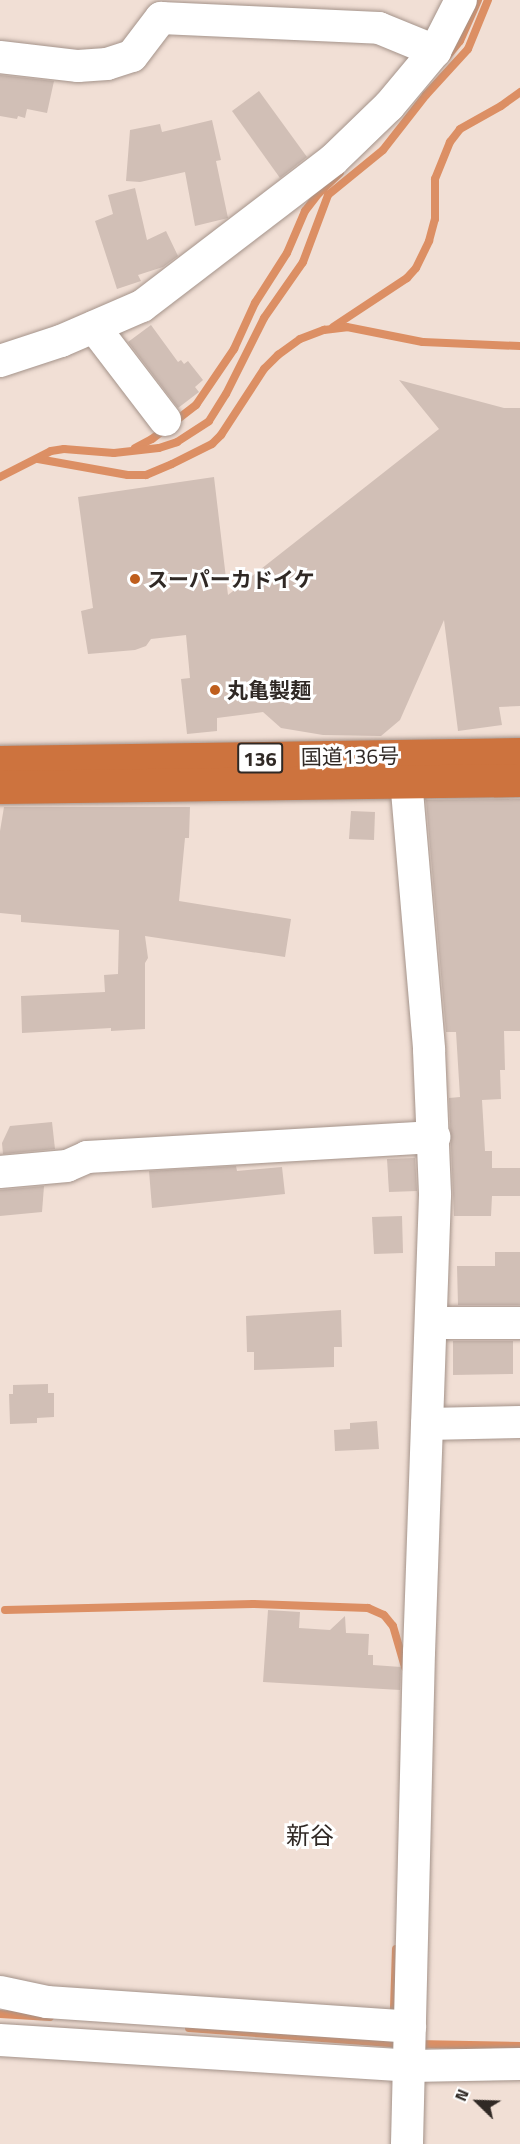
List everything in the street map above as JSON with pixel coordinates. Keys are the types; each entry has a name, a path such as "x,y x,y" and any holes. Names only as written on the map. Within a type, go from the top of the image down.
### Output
{"highway":[{"name":"国道136号","path":"0,787 405,768 520,754"},
{"name":"国道136号","path":"0,762 405,768 520,780"}],"street":[{"path":"0,361 94,327 157,297 333,160 382,114 435,51 461,0"},
{"path":"0,57 78,66 107,64 132,56 163,9 299,12 379,28 435,51"},
{"path":"94,327 165,420"},
{"path":"405,768 429,1050 434,1137 431,1323 407,2144"},
{"path":"0,1172 67,1166 87,1157 434,1137"},
{"path":"431,1323 520,1323"},
{"path":"427,1424 520,1422"},
{"path":"0,1992 47,2002 410,2027"},
{"path":"0,2040 410,2066 520,2064"}],"building":[{"path":"0,75 54,81 47,113 27,109 25,118 0,116"},
{"path":"259,91 307,157 280,178 232,111"},
{"path":"212,120 221,160 216,161 228,218 195,226 185,172 140,182 126,181 130,130 160,124 162,132"},
{"path":"135,188 147,240 166,231 178,256 163,267 138,275 141,281 117,289 95,221 113,214 108,195"},
{"path":"151,325 178,362 181,360 184,364 188,361 203,380 195,387 199,392 178,408 128,342"},
{"path":"399,380 504,408 520,408 520,706 499,707 502,725 458,731 444,620 400,720 381,736 323,735 281,728 263,712 217,718 217,731 187,734 181,679 190,678 186,635 151,639 146,646 135,650 88,654 81,611 93,608 78,497 214,477 228,595 439,429"},
{"path":"520,799 520,1031 504,1031 505,1070 500,1070 501,1099 482,1100 485,1151 492,1151 492,1168 520,1168 520,1196 492,1196 491,1216 454,1216 449,1098 460,1097 456,1032 446,1032 426,800"},
{"path":"4,807 190,807 189,838 185,838 179,901 291,919 285,957 145,936 148,958 145,963 145,1029 111,1031 111,1028 22,1033 21,996 105,992 104,975 118,974 119,930 21,922 21,915 0,913 0,831"},
{"path":"351,811 375,812 374,840 349,839"},
{"path":"52,1122 55,1149 3,1154 2,1143 10,1126"},
{"path":"415,1158 417,1191 389,1192 387,1159"},
{"path":"236,1166 237,1171 282,1167 285,1194 152,1208 149,1171"},
{"path":"44,1186 42,1212 0,1216 0,1190"},
{"path":"402,1216 403,1253 374,1254 372,1217"},
{"path":"495,1252 520,1252 520,1305 458,1305 457,1266 495,1266"},
{"path":"341,1310 342,1347 334,1347 334,1367 254,1370 254,1352 247,1352 246,1316"},
{"path":"453,1341 513,1341 513,1374 453,1375"},
{"path":"48,1384 48,1393 54,1393 54,1417 37,1418 37,1423 10,1424 9,1394 13,1394 13,1385"},
{"path":"377,1421 379,1449 335,1451 334,1430 350,1429 350,1423"},
{"path":"268,1610 300,1612 299,1628 330,1630 345,1616 346,1633 369,1634 368,1655 373,1655 373,1665 401,1667 400,1690 263,1682"}],"waterway":[{"path":"446,58 460,41 478,0"},
{"path":"0,477 51,451 64,449 114,453 159,448 177,442 209,421 226,394 264,318 303,262 328,195 383,150 426,95 468,49 488,0"},
{"path":"333,327 407,278 416,268 429,241 435,219 435,179 450,142 460,129 501,106 520,92"},
{"path":"135,448 152,439 196,405 234,349 255,303 287,253 305,211 319,193 340,173"},
{"path":"38,459 128,475 146,475 172,464 212,444 221,435 264,369 278,355 300,339 324,330 347,327 423,342 520,346"},
{"path":"5,1610 253,1604 368,1608 384,1615 393,1626 405,1667"},
{"path":"394,2009 396,1949"},
{"path":"0,2014 50,2017"},
{"path":"189,2028 403,2044"},
{"path":"416,2044 520,2046"}],"place":[{"name":"スーパーカドイケ","path":"135,579"},
{"name":"丸亀製麺","path":"215,690"}],"district":[{"name":"新谷","path":"310,1836"}]}
